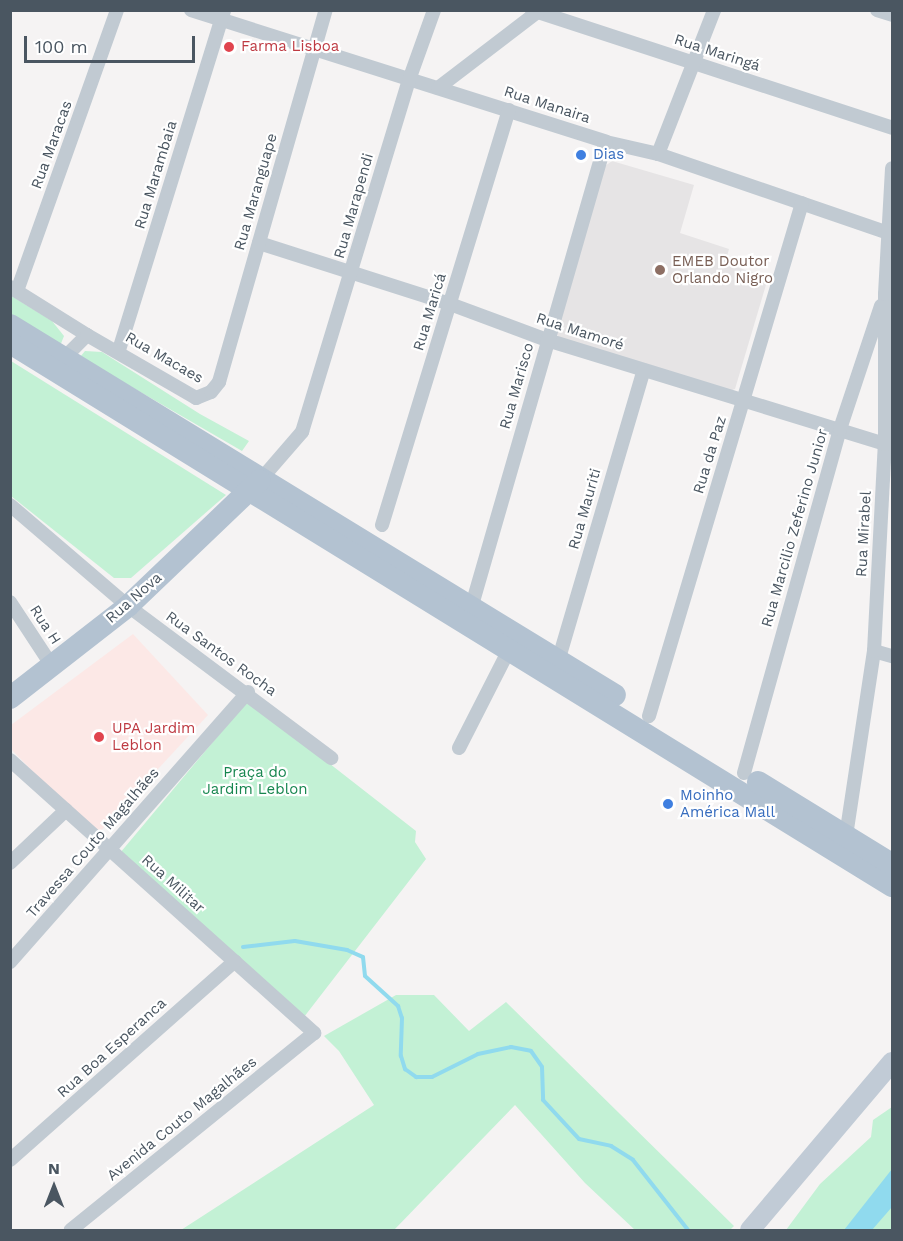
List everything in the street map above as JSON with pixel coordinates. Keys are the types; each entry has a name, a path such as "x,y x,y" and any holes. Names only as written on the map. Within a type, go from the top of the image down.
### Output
{"main road":[{"path":"10,325 65,357 510,648 892,886"},
{"path":"10,343 472,605 892,864"},
{"name":"Rua Nova","path":"10,698 128,606 256,484"},
{"path":"750,1230 892,1062"}],"street":[{"name":"Rua Maracas","path":"14,289 117,10"},
{"name":"Rua Manaira","path":"191,10 223,15 314,49 606,142 658,154 891,233"},
{"name":"Rua Maranguape","path":"219,382 326,10"},
{"name":"Rua Marapendi","path":"256,484 292,447 309,411 409,80 434,10"},
{"path":"658,154 714,10"},
{"path":"877,10 892,15"},
{"path":"438,88 536,11"},
{"name":"Rua Maringá","path":"536,11 892,128"},
{"name":"Rua Marambaia","path":"119,350 223,15"},
{"name":"Rua Maricá","path":"382,525 509,110"},
{"name":"Rua Marisco","path":"472,605 606,142"},
{"name":"Rua Mirabel","path":"846,836 874,651 889,445 885,294 891,233 892,168"},
{"name":"Rua da Paz","path":"649,716 802,203"},
{"name":"Rua Mamoré","path":"259,243 450,304 547,340 889,445"},
{"name":"Rua Macaes","path":"14,289 87,335 119,350 196,398 211,392 219,382"},
{"name":"Rua Marcilio Zeferino Junior","path":"744,773 840,429 885,294"},
{"path":"65,357 87,335"},
{"name":"Rua Mauriti","path":"559,658 644,370"},
{"name":"Rua Santos Rocha","path":"10,505 128,606 248,692 331,758"},
{"name":"Rua H","path":"10,602 52,666"},
{"path":"459,748 510,648"},
{"path":"874,651 892,656"},
{"name":"Travessa Couto Magalhães","path":"10,962 248,692"},
{"name":"Rua Militar","path":"10,759 314,1033"},
{"path":"10,863 66,810"},
{"name":"Rua Boa Esperanca","path":"10,1160 235,961"},
{"name":"Avenida Couto Magalhães","path":"71,1230 314,1033"}],"shaded area":[{"name":"EMEB Doutor Orlando Nigro","path":"612,161 694,185 680,233 729,249 725,263 768,278 735,389 724,393 559,338 555,331 605,166"},
{"name":"UPA Jardim Leblon","path":"133,634 208,715 96,836 11,749 11,725"}],"green space":[{"path":"10,295 52,321 64,336 60,346 11,316"},
{"path":"85,351 102,352 200,414 249,441 242,451 80,357"},
{"path":"11,361 226,495 131,578 114,578 11,496"},
{"name":"Praça do Jardim Leblon","path":"248,700 416,831 415,842 426,859 304,1017 120,853"},
{"path":"396,995 434,995 469,1031 506,1002 734,1226 730,1230 635,1230 585,1183 515,1105 394,1230 181,1230 374,1105 339,1051 324,1036"},
{"path":"892,1107 892,1230 786,1230 820,1184 871,1137 873,1120"}],"water":[{"path":"892,1169 892,1207 872,1230 844,1230"}],"waterway":[{"path":"243,947 295,941 347,950 363,957 365,976 398,1006 402,1018 401,1056 405,1069 416,1077 432,1077 478,1054 511,1047 531,1051 542,1067 543,1100 579,1139 611,1146 633,1160 688,1230"}],"place":[{"name":"Farma Lisboa","path":"229,47"},
{"name":"Dias","path":"581,155"},
{"name":"EMEB Doutor Orlando Nigro","path":"660,270"},
{"name":"UPA Jardim Leblon","path":"99,737"},
{"name":"Moinho América Mall","path":"668,804"}]}
